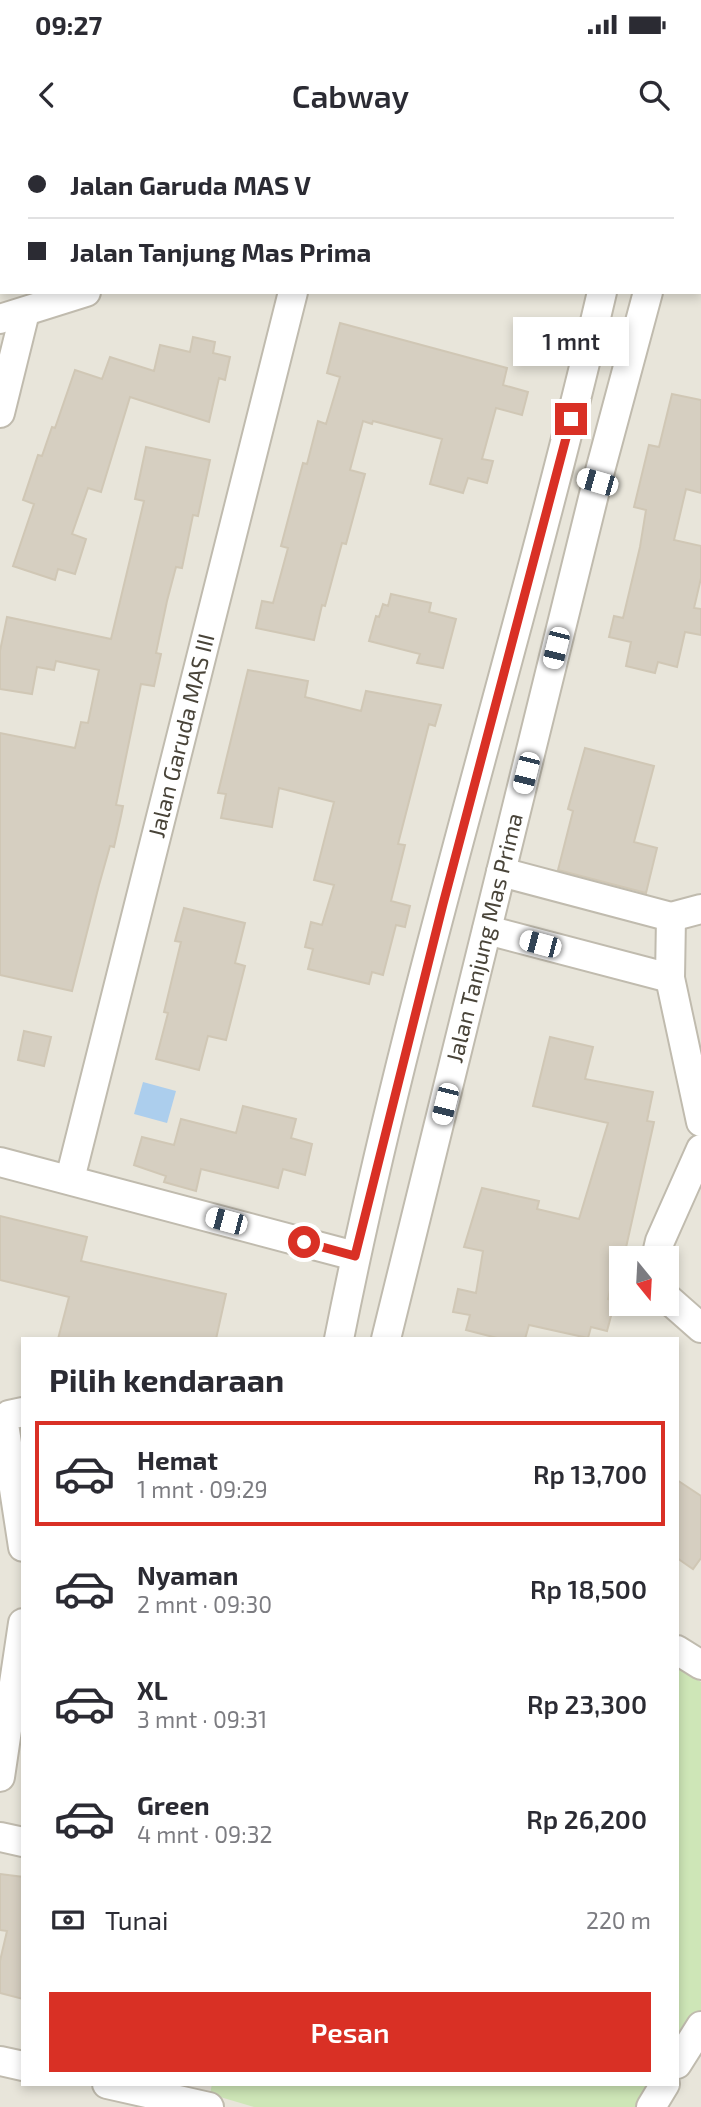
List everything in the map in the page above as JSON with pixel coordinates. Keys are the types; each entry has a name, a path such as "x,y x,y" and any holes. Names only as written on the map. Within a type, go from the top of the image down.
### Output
{"street":[{"path":"0,413 12,315 80,294"},
{"name":"Jalan Garuda MAS III","path":"70,1179 292,294"},
{"name":"Jalan Tanjung Mas Prima","path":"339,1337 355,1256 443,904 558,471 602,294"},
{"name":"Jalan Tanjung Mas Prima","path":"386,1337 597,482 647,294"},
{"path":"558,471 597,482"},
{"path":"501,872 671,917 701,909"},
{"path":"671,917 670,978 701,1122"},
{"path":"487,930 670,978"},
{"path":"659,1246 701,1149"},
{"path":"0,1162 355,1256"},
{"path":"679,1309 701,1328"},
{"path":"21,1412 9,1415 4,1424 21,1533"},
{"path":"0,1777 21,1641"},
{"path":"679,1651 701,1665"},
{"path":"0,1837 21,1842"},
{"path":"679,2061 701,2026"},
{"path":"0,2061 21,2066"},
{"path":"114,2086 147,2095 202,2098"},
{"path":"651,2107 664,2086"}],"shaded area":[{"path":"0,294 701,294 701,2107 0,2107"}],"green space":[{"path":"679,1668 701,1682 701,2014 679,2048"},
{"path":"212,2086 655,2086 641,2107 254,2107 210,2094"}],"water":[{"path":"143,1082 176,1091 167,1123 134,1114"}],"building":[{"path":"340,323 507,368 503,385 528,392 522,415 496,408 482,459 493,461 487,483 468,478 463,493 430,484 442,439 373,421 372,424 363,421 350,470 365,474 346,544 342,543 325,606 322,605 314,640 256,628 262,601 273,603 288,548 281,546 303,463 307,464 318,421 326,424 340,377 327,373"},
{"path":"193,337 215,342 213,353 230,357 225,380 219,378 209,422 130,397 101,492 88,488 72,534 86,539 75,574 58,569 55,580 13,566 34,504 23,500 38,455 42,456 52,427 55,428 75,370 102,379 110,357 154,371 160,345 190,352"},
{"path":"672,394 701,400 701,493 686,489 674,540 701,546 701,578 694,608 701,609 701,635 685,632 677,667 658,662 655,673 626,666 631,642 609,637 614,616 623,618 640,547 646,510 634,507 649,445 659,447"},
{"path":"146,447 210,460 198,516 193,515 182,568 176,567 167,601 156,653 161,654 154,686 141,684 116,805 123,806 121,816 114,847 110,846 99,885 72,991 0,975 0,733 75,748 81,722 88,723 99,670 56,661 54,670 37,667 32,694 0,689 0,651 7,617 111,639 144,501 135,499"},
{"path":"391,594 431,603 429,612 456,619 443,668 417,663 420,654 369,641 376,616 379,617 383,604 388,606"},
{"path":"248,670 308,681 305,697 361,711 366,691 441,705 435,726 429,724 398,844 405,845 391,901 410,906 405,927 396,925 383,975 372,972 369,984 308,969 313,949 305,947 311,922 322,925 334,885 314,880 334,802 279,788 272,827 221,818 226,794 218,793"},
{"path":"585,748 654,766 634,842 657,848 646,893 558,870 573,811 568,809"},
{"path":"184,908 245,923 235,963 245,966 226,1040 208,1036 199,1070 156,1059 168,1013 164,1012 181,942 175,941"},
{"path":"24,1031 51,1037 44,1066 18,1060"},
{"path":"550,1037 593,1047 585,1079 653,1092 647,1121 654,1122 626,1246 609,1246 608,1299 611,1316 607,1331 591,1327 588,1337 583,1337 529,1325 526,1337 493,1337 466,1330 470,1315 453,1312 458,1289 476,1293 483,1251 464,1247 482,1188 539,1201 537,1209 579,1219 608,1123 533,1106"},
{"path":"243,1106 296,1119 291,1138 312,1144 305,1175 283,1169 278,1188 201,1169 196,1191 164,1182 166,1176 134,1165 142,1137 174,1145 181,1119 236,1133"},
{"path":"0,1216 87,1237 81,1261 226,1294 216,1337 59,1337 69,1297 0,1280"},
{"path":"679,1481 701,1496 701,1558 693,1569 679,1559"},
{"path":"0,1874 21,1877 21,1998 0,1993 0,1961 7,1931 0,1930"}],"route":[{"path":"304,1242 355,1256 443,904 571,419"}]}
